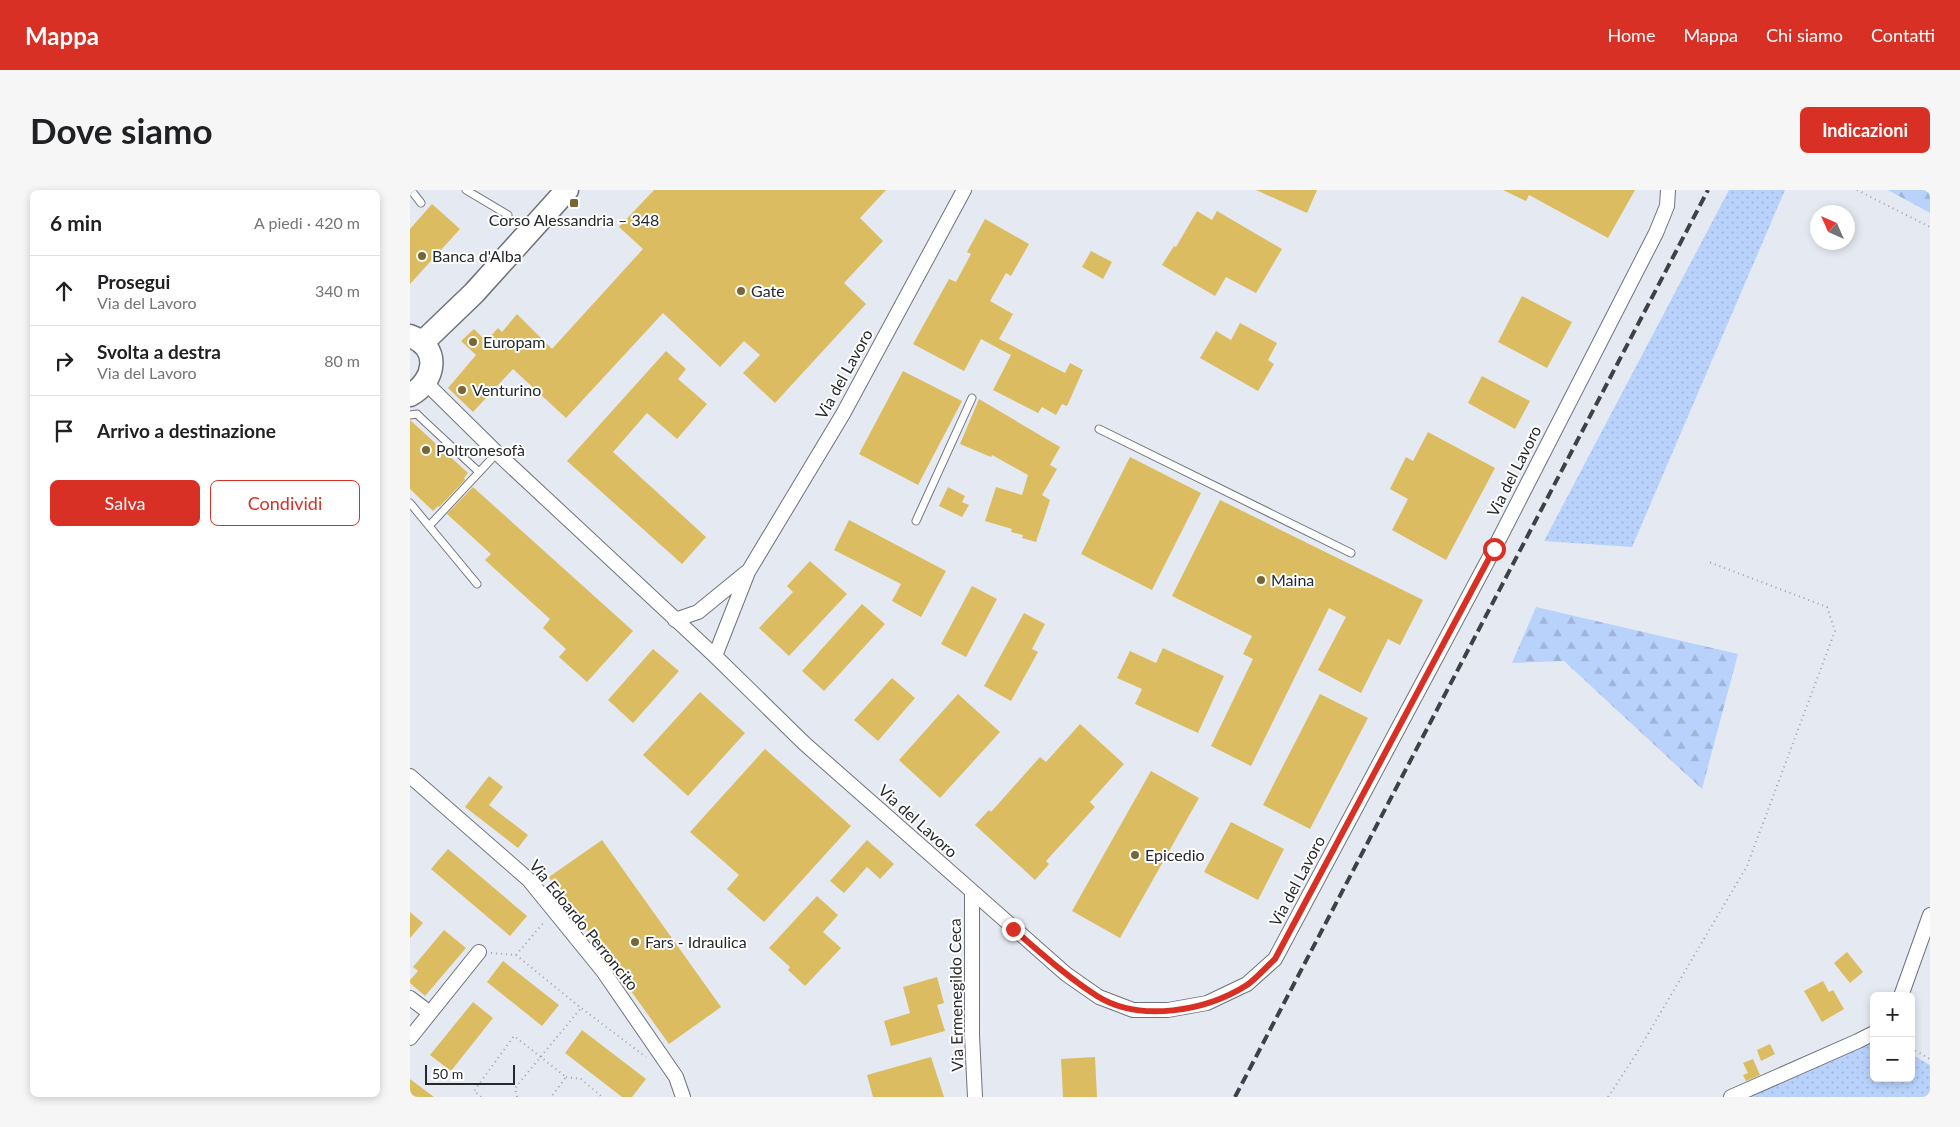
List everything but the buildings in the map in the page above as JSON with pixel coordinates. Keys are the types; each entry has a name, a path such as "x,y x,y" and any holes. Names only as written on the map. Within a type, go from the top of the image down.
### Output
{"main road":[{"path":"418,389 432,366 427,350 416,340 474,293 567,190"}],"street":[{"name":"Via del Lavoro","path":"715,656 748,572 843,414 964,190"},
{"name":"Via del Lavoro","path":"418,389 496,453 715,656 805,744 1066,974 1099,997 1133,1010 1168,1010 1207,1004 1247,984 1275,959 1494,549 1616,312 1656,233 1667,206 1668,190"},
{"name":"Via del Lavoro","path":"676,620 698,612 748,572"},
{"name":"Via Edoardo Perroncito","path":"410,776 529,880 603,971 663,1056 676,1077 683,1097"},
{"name":"Via Ermenegildo Ceca","path":"972,892 972,1035 975,1097"},
{"path":"1902,992 1930,915"},
{"path":"410,1038 479,952"},
{"path":"410,998 430,1013"},
{"path":"1731,1097 1870,1035"}],"lane":[{"path":"411,190 421,203"},
{"path":"466,190 508,215"},
{"path":"916,521 972,398"},
{"path":"410,415 417,414 422,418 479,472"},
{"path":"1099,429 1351,553"},
{"path":"429,526 496,453"},
{"path":"410,503 477,584"}],"path":[{"path":"1857,190 1930,227"},
{"path":"1608,1097 1635,1056 1747,866 1835,631 1827,607 1709,562"},
{"path":"516,955 554,911"},
{"path":"479,952 516,955 647,1058 663,1056"},
{"path":"517,1097 515,1088 581,1008"},
{"path":"481,1097 474,1091 514,1036 566,1077 581,1079 602,1097"},
{"path":"1915,1050 1930,1059"},
{"path":"551,1097 566,1077"}],"green space":[{"path":"1729,190 1785,190 1632,547 1544,541"},
{"path":"1888,190 1930,190 1930,213"},
{"path":"1536,607 1738,654 1702,789 1564,661 1512,663"},
{"path":"1870,1042 1870,1082 1915,1082 1915,1056 1930,1065 1930,1097 1751,1097"}],"railway":[{"path":"1235,1097 1708,190"}],"place":[{"name":"Corso Alessandria – 348","path":"574,203"},
{"name":"Banca d'Alba","path":"422,256"},
{"name":"Gate","path":"741,291"},
{"name":"Europam","path":"473,342"},
{"name":"Venturino","path":"462,390"},
{"name":"Poltronesofà","path":"426,450"},
{"name":"Maina","path":"1261,580"},
{"name":"Epicedio","path":"1135,855"},
{"name":"Fars - Idraulica","path":"635,942"}],"route":[{"path":"1013,929 1066,974 1099,997 1133,1010 1168,1010 1207,1004 1247,984 1275,959 1494,549"}]}
